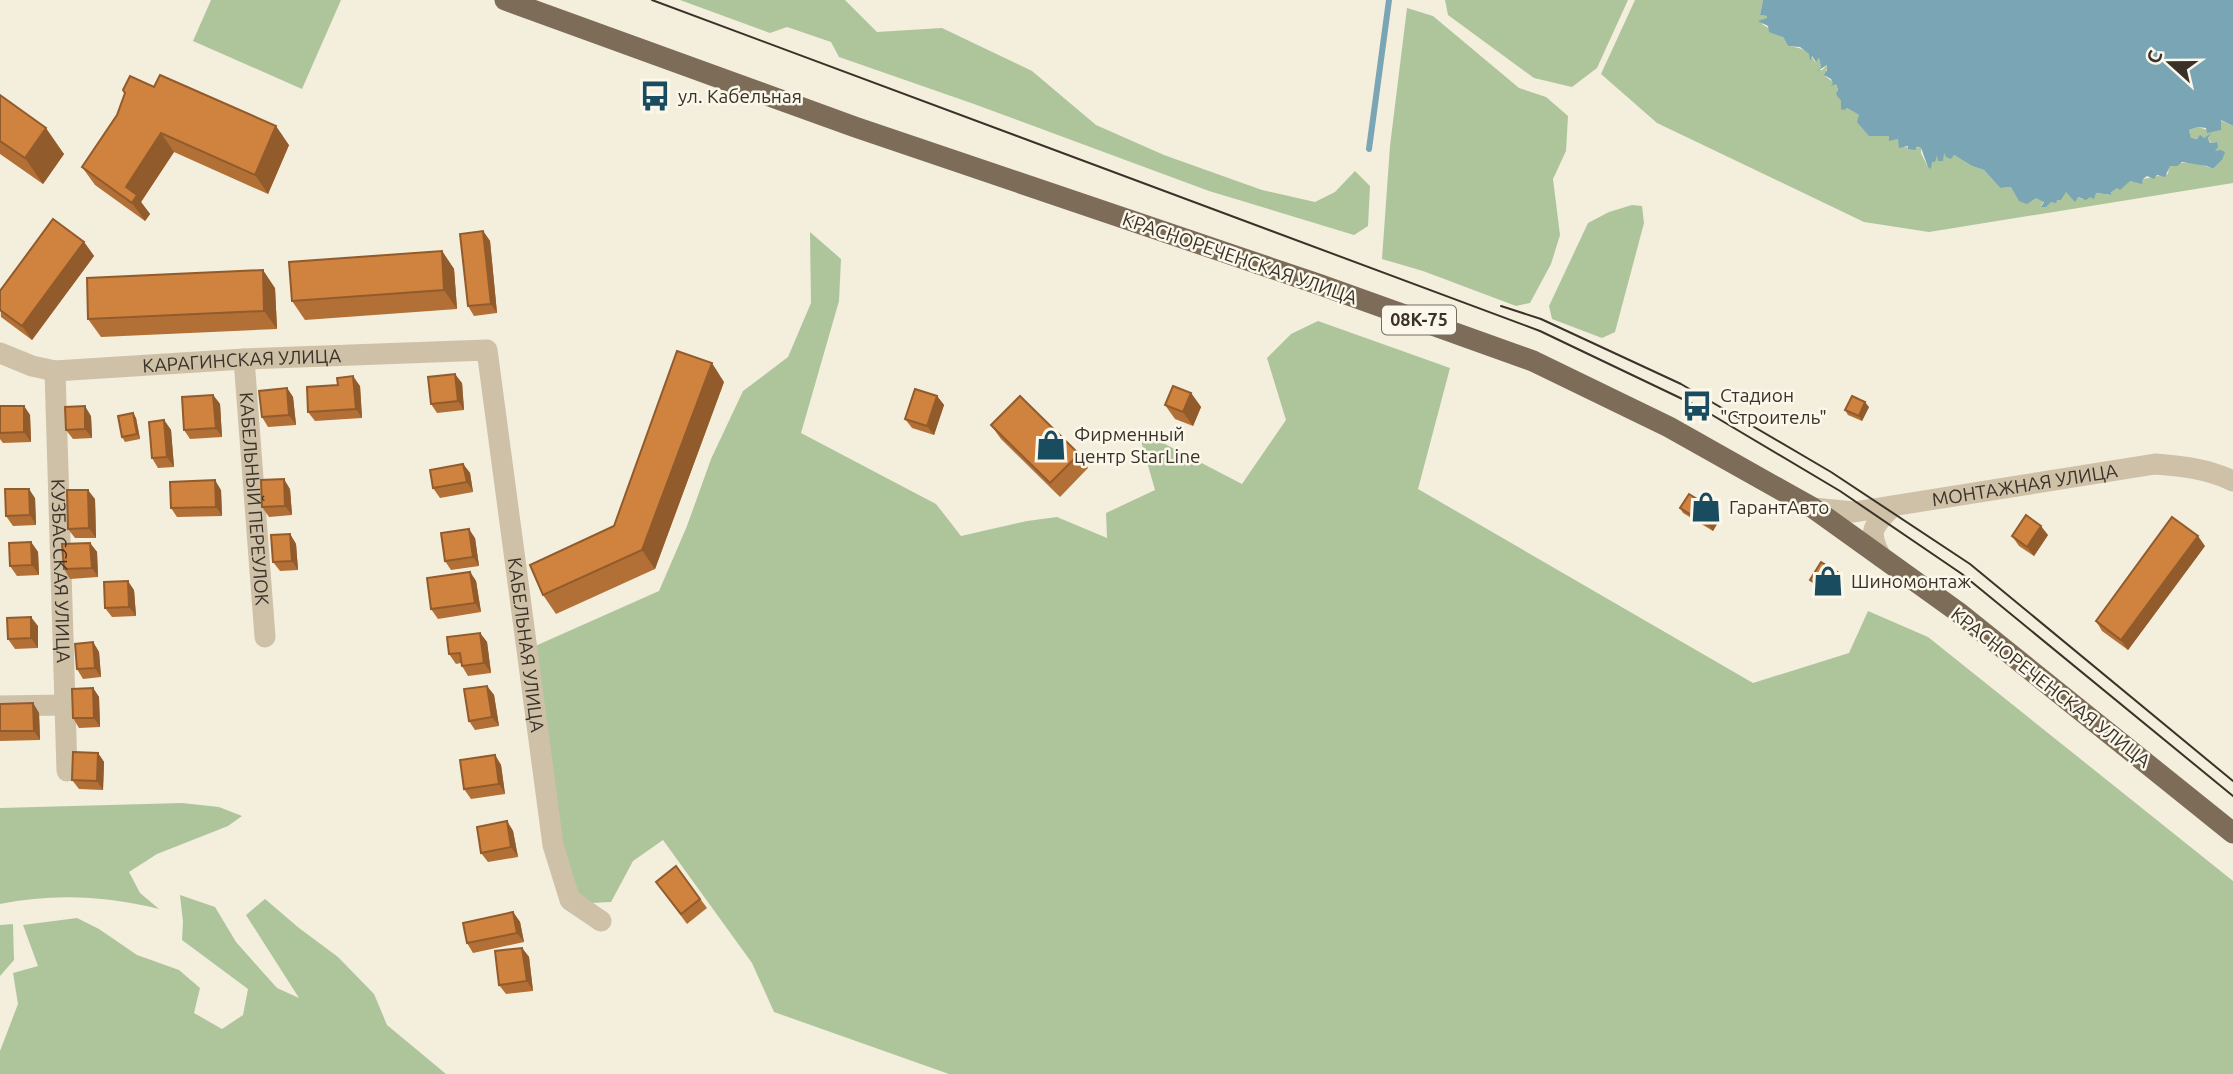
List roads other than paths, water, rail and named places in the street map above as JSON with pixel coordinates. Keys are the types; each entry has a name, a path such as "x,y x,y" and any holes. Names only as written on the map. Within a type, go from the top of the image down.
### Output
{"main road":[{"name":"КРАСНОРЕЧЕНСКАЯ УЛИЦА","path":"505,0 855,127 1533,360 1669,427 1813,508 1958,612 2233,833"}],"street":[{"name":"КАРАГИНСКАЯ УЛИЦА","path":"0,354 55,371 244,359 487,350"},
{"name":"КАБЕЛЬНАЯ УЛИЦА","path":"487,350 553,845 570,900 601,921"},
{"name":"КАБЕЛЬНЫЙ ПЕРЕУЛОК","path":"244,359 265,637"},
{"name":"КУЗБАССКАЯ УЛИЦА","path":"55,371 67,771"},
{"name":"МОНТАЖНАЯ УЛИЦА","path":"1813,508 1854,512 2155,464 2190,467 2216,473 2233,481"},
{"path":"1881,557 1872,541 1874,526 1892,507"},
{"path":"0,706 64,705"}],"water":[{"path":"1763,0 2233,0 2233,126 2221,120 2221,130 2207,133 2206,128 2198,127 2189,130 2191,138 2197,139 2200,135 2204,138 2211,133 2208,138 2210,143 2217,142 2215,151 2225,152 2222,160 2213,169 2182,162 2177,166 2170,166 2165,177 2157,175 2154,179 2147,176 2142,184 2130,181 2120,190 2117,188 2111,192 2112,195 2096,193 2094,199 2078,197 2075,202 2066,192 2061,200 2051,202 2046,207 2041,207 2044,202 2036,198 2027,204 2019,201 2011,187 2000,188 1984,170 1954,155 1951,159 1944,153 1943,161 1938,161 1937,155 1931,169 1921,148 1899,148 1898,139 1889,141 1889,136 1869,136 1857,122 1859,115 1847,108 1841,109 1836,84 1831,86 1831,79 1824,75 1827,65 1816,72 1821,67 1819,58 1816,62 1812,56 1810,61 1809,54 1800,47 1788,46 1783,37 1769,32 1768,26 1758,21 1767,18 1760,15"}],"waterway":[{"path":"1369,149 1389,0"}],"tram line":[{"path":"652,0 1540,331 1697,406 1840,491 1962,574 2233,796"},
{"path":"1501,306 1541,319 1681,384 1831,472 1970,564 2233,781"}],"place":[{"name":"ул. Кабельная","path":"655,96"},
{"name":"Стадион \"Строитель\"","path":"1697,406"},
{"name":"Фирменный центр StarLine","path":"1051,445"},
{"name":"ГарантАвто","path":"1706,507"},
{"name":"Шиномонтаж","path":"1828,581"}]}
